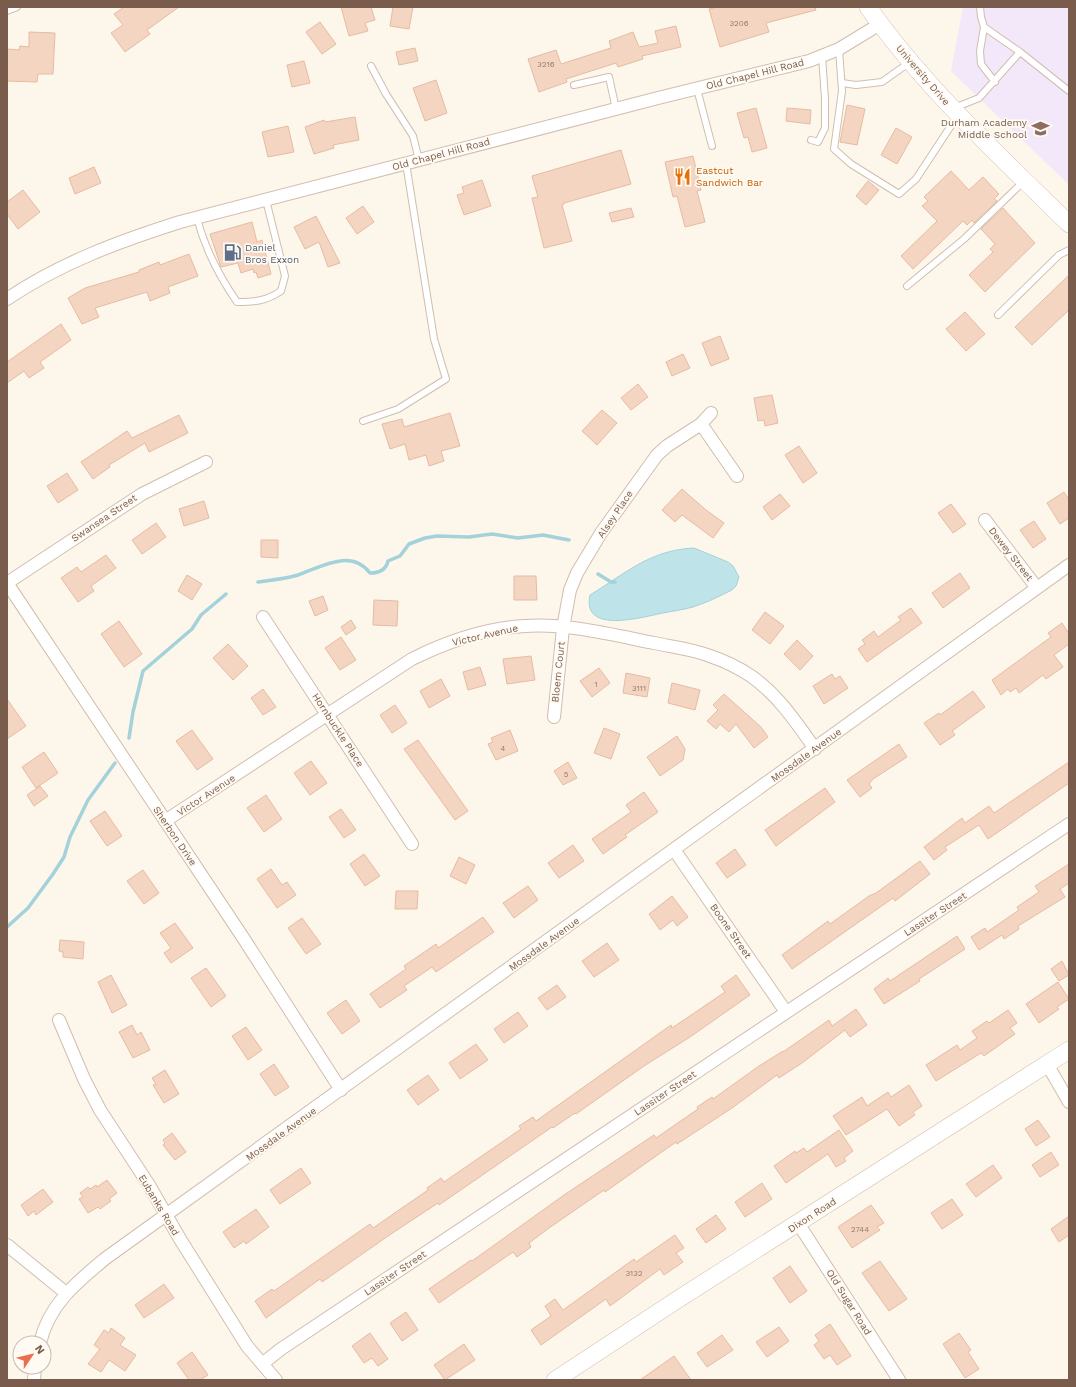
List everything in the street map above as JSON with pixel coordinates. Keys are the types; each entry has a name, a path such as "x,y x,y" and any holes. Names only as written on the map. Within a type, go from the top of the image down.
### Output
{"street":[{"name":"University Drive","path":"868,7 880,24 955,112 1069,224"},
{"name":"Old Chapel Hill Road","path":"7,299 49,274 97,251 140,234 406,163 822,56 839,50 880,24"},
{"name":"Alsey Place","path":"564,628 570,590 577,573 601,534 657,455 667,446 701,424 711,413"},
{"path":"701,424 737,476"},
{"name":"Swansea Street","path":"7,583 142,494 206,462"},
{"name":"Dewey Street","path":"985,520 1037,588"},
{"name":"Mossdale Avenue","path":"43,1335 48,1322 66,1293 73,1285 106,1258 167,1216 1069,565"},
{"name":"Sherbon Drive","path":"7,583 341,1090"},
{"name":"Hornbuckle Place","path":"263,617 412,844"},
{"name":"Victor Avenue","path":"165,821 412,659 429,650 464,638 524,626 564,628 616,636 699,652 733,665 751,676 774,695 815,749"},
{"name":"Bloem Court","path":"554,717 564,628"},
{"name":"Lassiter Street","path":"262,1364 294,1341 1069,824"},
{"name":"Boone Street","path":"675,850 786,1012"},
{"name":"Eubanks Road","path":"58,1020 84,1079 100,1110 167,1216 246,1346 276,1380"},
{"name":"Dixon Road","path":"555,1380 1069,1050"},
{"path":"1047,1064 1069,1102"},
{"name":"Old Sugar Road","path":"798,1223 900,1380"},
{"path":"7,1245 66,1293"}],"lane":[{"path":"7,11 17,7"},
{"path":"980,7 980,17 984,27 980,51 981,64 995,82"},
{"path":"984,27 1020,52 1069,91"},
{"path":"839,50 842,91 834,149 851,164 899,194 916,179 955,112 979,98 995,82 1020,52"},
{"path":"811,140 818,142 825,128 825,99 822,56"},
{"path":"842,83 856,85 882,82 911,61"},
{"path":"372,66 386,94 413,136 419,160"},
{"path":"574,85 609,77 616,109"},
{"path":"697,89 712,146"},
{"path":"363,421 398,409 446,380 434,339 406,163"},
{"path":"908,286 964,239 1025,181"},
{"path":"197,218 202,237 213,262 237,302 256,302 270,298 281,290 285,276 266,200"},
{"path":"998,315 1059,255 1069,250"}],"shaded area":[{"name":"Durham Academy Middle School","path":"963,7 1069,7 1069,185 951,71"}],"water":[{"path":"694,548 728,562 733,566 739,577 736,586 732,590 693,607 629,620 604,619 595,615 590,607 590,595 639,564 664,553"}],"building":[{"path":"124,7 179,7 147,30 150,34 125,52 111,33 123,25 114,14"},
{"path":"341,7 371,7 375,20 365,23 368,31 349,36"},
{"path":"393,7 413,7 409,29 390,26"},
{"path":"717,7 815,7 816,10 766,23 769,32 720,47 709,9"},
{"path":"320,22 336,44 322,54 306,32"},
{"path":"676,26 681,47 642,56 643,59 618,67 616,63 566,79 567,82 539,92 528,59 556,50 561,64 611,48 609,41 633,32 639,47 658,43 655,31"},
{"path":"29,32 55,33 53,74 38,74 37,82 7,81 7,49 19,50 20,46 29,47"},
{"path":"415,48 418,61 399,65 396,52"},
{"path":"304,61 310,83 292,87 287,65"},
{"path":"436,80 447,113 425,121 413,88"},
{"path":"847,105 865,109 857,145 840,142"},
{"path":"756,108 767,148 752,152 748,137 744,138 737,113"},
{"path":"787,108 811,110 810,124 786,121"},
{"path":"355,117 359,140 333,145 334,148 314,154 305,127 324,120 325,122"},
{"path":"288,126 294,152 268,157 262,132"},
{"path":"896,128 912,137 897,164 881,155"},
{"path":"621,150 631,184 564,203 562,205 572,241 544,248 532,198 538,197 532,176"},
{"name":"Eastcut Sandwich Bar","path":"693,156 701,190 697,191 705,222 685,227 677,196 673,197 665,162"},
{"path":"94,167 101,183 75,194 69,178"},
{"path":"951,171 969,190 983,177 999,194 994,199 997,201 974,223 972,220 967,225 963,221 913,269 901,256 937,221 922,206 928,201 924,197"},
{"path":"482,180 491,206 464,215 457,195 464,193 462,187"},
{"path":"868,181 879,190 866,205 856,196"},
{"path":"23,190 40,212 18,229 7,214 7,202"},
{"path":"363,206 374,222 357,234 346,218"},
{"path":"631,208 634,217 612,222 609,213"},
{"path":"1003,208 1035,243 985,292 969,275 993,252 990,249 995,244 981,229"},
{"path":"316,216 340,263 328,267 319,242 305,249 294,227"},
{"path":"252,222 257,242 262,240 271,274 258,278 253,269 241,273 238,263 221,267 210,234"},
{"path":"189,254 198,276 168,287 170,293 150,301 147,292 95,308 99,317 82,324 68,298 85,288 139,272 139,270 159,262 160,265"},
{"path":"1069,275 1069,310 1032,345 1015,327"},
{"path":"965,312 985,334 966,351 946,329"},
{"path":"61,324 71,340 40,362 44,368 29,378 24,371 7,383 7,362"},
{"path":"720,336 729,359 711,366 702,343"},
{"path":"683,354 690,368 672,376 666,362"},
{"path":"638,384 648,397 631,410 621,398"},
{"path":"772,395 778,423 765,426 764,420 758,421 754,398"},
{"path":"602,410 617,423 597,445 582,431"},
{"path":"450,413 460,446 441,451 444,461 429,466 426,455 409,460 405,444 390,449 382,424 402,419 404,427"},
{"path":"179,415 188,433 149,452 145,443 109,465 110,467 93,479 81,462 127,431 132,438"},
{"path":"799,446 817,473 803,483 785,455"},
{"path":"67,473 78,490 58,503 47,486"},
{"path":"682,489 706,510 724,523 713,538 682,515 675,522 662,510"},
{"path":"1064,492 1069,500 1069,518 1060,524 1047,503"},
{"path":"780,494 790,506 772,520 763,507"},
{"path":"204,501 209,518 184,526 179,509"},
{"path":"951,504 966,524 953,533 938,513"},
{"path":"1034,521 1046,539 1033,548 1020,530"},
{"path":"156,523 166,537 142,554 132,540"},
{"path":"261,540 278,540 278,558 261,557"},
{"path":"106,555 116,568 91,586 94,591 78,602 61,578 77,567 81,572"},
{"path":"960,573 970,588 943,608 932,593"},
{"path":"187,575 202,584 192,600 178,591"},
{"path":"514,576 536,576 537,600 514,600"},
{"path":"323,596 328,610 315,616 309,601"},
{"path":"374,600 398,601 397,626 373,625"},
{"path":"911,608 922,623 867,662 858,649 865,644 862,640 874,631 878,637 901,620 898,617"},
{"path":"765,612 784,626 770,644 752,630"},
{"path":"351,620 356,628 346,635 341,627"},
{"path":"119,621 142,654 124,667 101,634"},
{"path":"1062,623 1069,634 1069,644 1054,655 1063,667 1046,679 1043,675 1019,693 1016,688 1010,692 1008,689 1001,695 992,680 1051,637 1048,633"},
{"path":"341,637 356,660 340,670 325,648"},
{"path":"797,640 813,656 800,670 784,654"},
{"path":"228,644 248,666 233,680 213,658"},
{"path":"531,656 535,680 507,684 503,659"},
{"path":"480,667 486,685 468,690 463,672"},
{"path":"599,668 610,683 592,697 580,681"},
{"path":"626,673 650,678 647,697 623,693"},
{"path":"832,674 835,679 840,676 848,688 824,704 813,686"},
{"path":"441,679 450,696 429,708 420,691"},
{"path":"672,683 700,690 695,710 668,703"},
{"path":"263,689 276,707 263,715 251,698"},
{"path":"973,691 985,707 952,731 955,735 940,745 924,723 939,713 940,715"},
{"path":"724,694 761,727 768,737 754,748 736,724 729,732 720,724 716,729 707,721 718,710 713,705"},
{"path":"7,699 26,726 7,739"},
{"path":"395,705 407,723 392,733 380,715"},
{"path":"604,728 620,734 611,759 594,753"},
{"path":"192,730 213,759 197,770 176,741"},
{"path":"510,730 518,751 496,760 488,744 493,742 491,738"},
{"path":"677,736 685,749 683,760 660,776 647,757"},
{"path":"418,740 468,811 455,820 404,749"},
{"path":"899,744 907,757 873,779 869,784 872,788 860,797 847,780"},
{"path":"44,752 58,773 36,788 22,767"},
{"path":"311,761 327,783 310,795 294,773"},
{"path":"568,762 577,778 563,785 554,771"},
{"path":"1069,762 1069,783 988,839 979,825 945,847 947,850 934,860 924,847 962,818 965,823 989,806 994,813"},
{"path":"40,786 48,796 34,806 27,795"},
{"path":"825,788 835,802 776,846 765,830"},
{"path":"644,792 658,812 625,835 627,837 603,854 592,839 631,812 626,805"},
{"path":"266,795 282,819 264,832 247,808"},
{"path":"341,809 356,830 344,838 329,817"},
{"path":"105,811 122,836 107,846 90,821"},
{"path":"573,845 584,861 559,878 548,863"},
{"path":"735,849 746,865 727,878 716,863"},
{"path":"364,854 380,876 365,886 350,864"},
{"path":"459,857 475,865 466,884 450,876"},
{"path":"920,861 930,874 895,901 893,898 792,969 782,955 828,921 830,924"},
{"path":"1069,864 1069,883 1060,889 1065,897 1018,926 1019,929 1004,939 1002,935 979,950 971,937 985,928 987,932 1019,910 1017,907 1039,892 1035,886"},
{"path":"271,869 282,885 287,882 296,895 277,908 257,879"},
{"path":"143,870 159,893 144,904 127,881"},
{"path":"528,886 538,900 514,918 503,903"},
{"path":"396,891 418,891 417,909 395,909"},
{"path":"672,896 688,917 677,926 673,920 660,930 649,914"},
{"path":"483,917 494,932 436,972 432,967 404,986 407,990 380,1008 370,994 406,969 404,966 436,944 438,948"},
{"path":"302,918 321,944 306,954 288,928"},
{"path":"175,923 193,948 171,963 164,953 171,948 160,933"},
{"path":"957,936 965,949 884,1004 874,989 888,978 890,981"},
{"path":"60,940 84,942 83,959 63,957 63,952 59,951"},
{"path":"607,943 619,960 594,977 582,961"},
{"path":"1062,961 1069,975 1059,981 1051,969"},
{"path":"206,968 226,996 211,1007 191,978"},
{"path":"111,975 127,1005 112,1013 98,982"},
{"path":"736,975 750,995 690,1037 644,1066 576,1114 575,1113 553,1128 552,1127 439,1205 438,1203 322,1282 320,1279 266,1318 255,1301 272,1289 274,1291 370,1224 373,1228 428,1190 427,1188 441,1178 444,1182 521,1129 519,1126 533,1117 536,1121 671,1025 672,1028 725,992 721,986"},
{"path":"1058,982 1069,999 1057,1007 1059,1009 1039,1023 1026,1004"},
{"path":"557,985 566,997 547,1010 538,998"},
{"path":"346,1000 360,1021 342,1034 327,1013"},
{"path":"856,1009 867,1025 850,1037 845,1030 802,1063 779,1078 777,1075 732,1108 677,1144 676,1142 605,1192 604,1190 549,1228 529,1243 531,1247 517,1257 513,1252 439,1303 429,1289 471,1260 472,1261 564,1195 654,1135 656,1138 698,1109 697,1107 712,1097 713,1099 759,1066 783,1052 829,1020 832,1026"},
{"path":"1008,1010 1017,1023 1010,1028 1015,1034 984,1056 981,1053 936,1081 926,1065 957,1045 960,1050 977,1038 972,1031 987,1021 989,1023"},
{"path":"518,1012 528,1026 504,1043 494,1029"},
{"path":"132,1025 137,1035 141,1032 150,1050 133,1058 119,1032"},
{"path":"246,1027 262,1050 248,1060 232,1036"},
{"path":"476,1044 488,1060 460,1079 449,1063"},
{"path":"274,1064 289,1087 275,1096 260,1074"},
{"path":"165,1070 179,1094 164,1103 153,1085 156,1084 152,1078"},
{"path":"428,1075 439,1090 418,1105 407,1090"},
{"path":"909,1085 922,1106 913,1112 915,1115 899,1126 887,1109 846,1135 833,1116 862,1097 867,1106 888,1092 891,1097"},
{"path":"1038,1120 1050,1137 1036,1146 1025,1129"},
{"path":"839,1130 853,1151 844,1158 846,1161 836,1167 828,1154 786,1183 774,1166 795,1151 796,1153 804,1148 807,1152"},
{"path":"172,1133 186,1152 175,1160 163,1145 165,1143 163,1140"},
{"path":"1051,1152 1059,1165 1040,1177 1032,1165"},
{"path":"993,1165 1002,1178 976,1197 966,1184"},
{"path":"301,1168 311,1183 280,1204 270,1190"},
{"path":"107,1180 117,1193 109,1199 111,1201 100,1209 98,1207 88,1213 79,1199 83,1197 80,1193 88,1187 90,1189 96,1185 97,1187"},
{"path":"762,1183 772,1199 745,1217 735,1202"},
{"path":"43,1189 53,1202 36,1215 34,1211 28,1216 21,1205"},
{"path":"952,1199 963,1215 942,1229 931,1213"},
{"path":"871,1205 884,1223 877,1227 880,1230 852,1248 838,1227"},
{"path":"256,1209 269,1227 246,1244 244,1241 234,1248 223,1232"},
{"path":"716,1215 726,1229 706,1243 696,1229"},
{"path":"1069,1216 1069,1235 1059,1242 1051,1229"},
{"path":"675,1235 684,1248 676,1253 683,1262 664,1275 660,1269 610,1306 606,1299 541,1345 531,1330 551,1316 545,1306 555,1299 563,1310 634,1259 636,1262"},
{"path":"880,1261 907,1299 889,1311 862,1273"},
{"path":"790,1266 807,1291 790,1303 773,1278"},
{"path":"164,1284 174,1298 144,1318 135,1305"},
{"path":"406,1312 418,1330 402,1341 390,1323"},
{"path":"830,1324 851,1356 837,1365 830,1355 824,1359 814,1345 819,1341 815,1335"},
{"path":"779,1327 789,1341 767,1357 756,1342"},
{"path":"111,1328 125,1338 120,1345 136,1355 125,1371 109,1360 101,1372 88,1364 100,1349 94,1345 104,1330 109,1333"},
{"path":"370,1333 388,1359 378,1366 372,1358 364,1363 352,1346"},
{"path":"959,1333 971,1350 968,1352 979,1369 965,1378 943,1344"},
{"path":"722,1335 733,1350 707,1367 697,1353"},
{"path":"464,1344 475,1360 445,1380 434,1365"},
{"path":"192,1352 208,1375 200,1380 189,1380 177,1363"},
{"path":"674,1356 691,1380 640,1380"}],"waterway":[{"path":"258,582 298,575 326,564 345,561 354,562 362,566 370,573 376,572 384,569 388,561 400,556 409,544 425,538 437,536 469,537 492,534 518,538 543,535 569,540"},
{"path":"598,574 611,582 615,582"},
{"path":"129,738 133,712 143,671 192,629 201,615 226,594"},
{"path":"7,927 28,908 53,874 64,857 70,837 88,800 115,763"}],"place":[{"name":"Durham Academy Middle School","path":"1040,128"},
{"name":"Eastcut Sandwich Bar","path":"683,176"},
{"name":"Daniel Bros Exxon","path":"232,253"}]}
